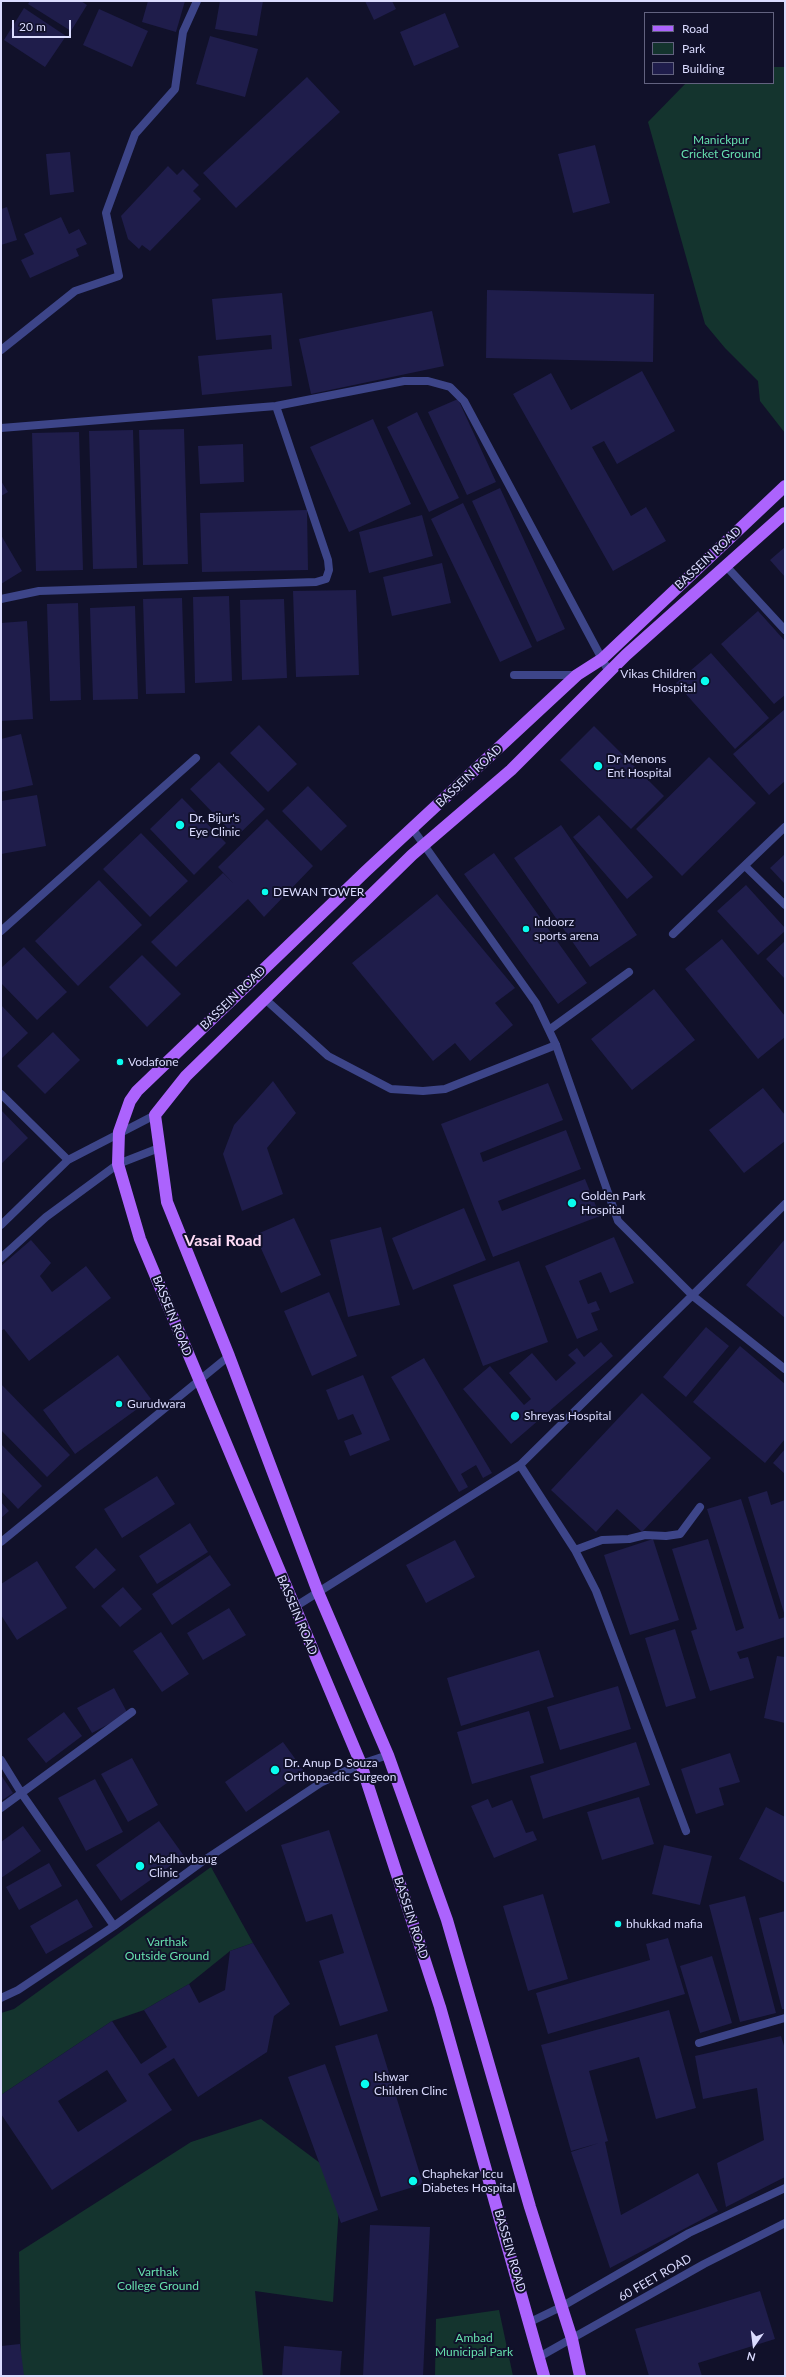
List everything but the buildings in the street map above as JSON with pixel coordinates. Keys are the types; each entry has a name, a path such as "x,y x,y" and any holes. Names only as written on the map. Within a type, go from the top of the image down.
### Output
{"main road":[{"name":"BASSEIN ROAD","path":"544,2376 440,2007 361,1764 293,1608 140,1239 118,1164 120,1132 130,1102 137,1091 412,828 577,675 602,659 785,486"},
{"name":"BASSEIN ROAD","path":"155,1115 186,1076 425,843 511,770 609,672 785,513"},
{"path":"155,1115 167,1202 229,1356 318,1592 388,1756 447,1920 530,2207 572,2339 580,2376"}],"street":[{"path":"1,350 75,291 119,276 106,213 135,134 175,89 183,32 197,1"},
{"path":"1,428 276,406 404,381 428,381 450,387 464,401 609,672"},
{"path":"1,599 39,591 316,582 326,579 329,570 328,560 276,406"},
{"path":"726,566 785,630"},
{"path":"514,675 577,675"},
{"path":"1,931 196,758"},
{"path":"673,934 785,827"},
{"path":"412,828 425,843 536,1003 556,1045 618,1221 693,1296 785,1369"},
{"path":"745,866 785,905"},
{"path":"550,1030 629,972"},
{"path":"265,999 328,1056 391,1089 423,1091 445,1088 556,1045"},
{"path":"1,1094 68,1160"},
{"path":"1,1225 68,1160 155,1115"},
{"path":"1,1258 46,1217 118,1164 159,1148"},
{"path":"293,1608 520,1465 785,1204"},
{"path":"1,1542 229,1356"},
{"path":"520,1465 575,1550 596,1591 686,1831"},
{"path":"575,1550 602,1540 629,1539 644,1535 666,1536 680,1534 700,1507"},
{"path":"1,1808 132,1712"},
{"path":"1,1998 18,1990 114,1926 203,1861 322,1782 361,1764 388,1756"},
{"path":"1,1760 22,1794 114,1926"},
{"path":"699,2043 785,2018"},
{"path":"530,2322 562,2307 689,2233 785,2188"},
{"name":"60 FEET ROAD","path":"539,2357 704,2264 785,2223"}],"green space":[{"name":"Manickpur Cricket Ground","path":"774,67 785,67 785,433 760,401 758,381 725,348 705,324 648,122 685,84 774,84"},
{"name":"Varthak Outside Ground","path":"211,1867 253,1943 230,1951 189,1984 144,2010 112,2021 1,2095 1,2013 14,2009"},
{"name":"Varthak College Ground","path":"261,2119 320,2163 339,2206 333,2302 255,2291 263,2376 21,2376 19,2252 191,2142"},
{"name":"Ambad Municipal Park","path":"499,2310 513,2376 435,2376 436,2319"}],"place":[{"name":"Vikas Children Hospital","path":"705,681"},
{"name":"Dr Menons Ent Hospital","path":"598,766"},
{"name":"Dr. Bijur's Eye Clinic","path":"180,825"},
{"name":"DEWAN TOWER","path":"265,892"},
{"name":"Indoorz sports arena","path":"526,929"},
{"name":"Vodafone","path":"120,1062"},
{"name":"Golden Park Hospital","path":"572,1203"},
{"name":"Gurudwara","path":"119,1404"},
{"name":"Shreyas Hospital","path":"515,1416"},
{"name":"Dr. Anup D Souza Orthopaedic Surgeon","path":"275,1770"},
{"name":"Madhavbaug Clinic","path":"140,1866"},
{"name":"bhukkad mafia","path":"618,1924"},
{"name":"Ishwar Children Clinc","path":"365,2084"},
{"name":"Chaphekar Iccu Diabetes Hospital","path":"413,2181"}],"district":[{"name":"Vasai Road","path":"223,1241"}]}
